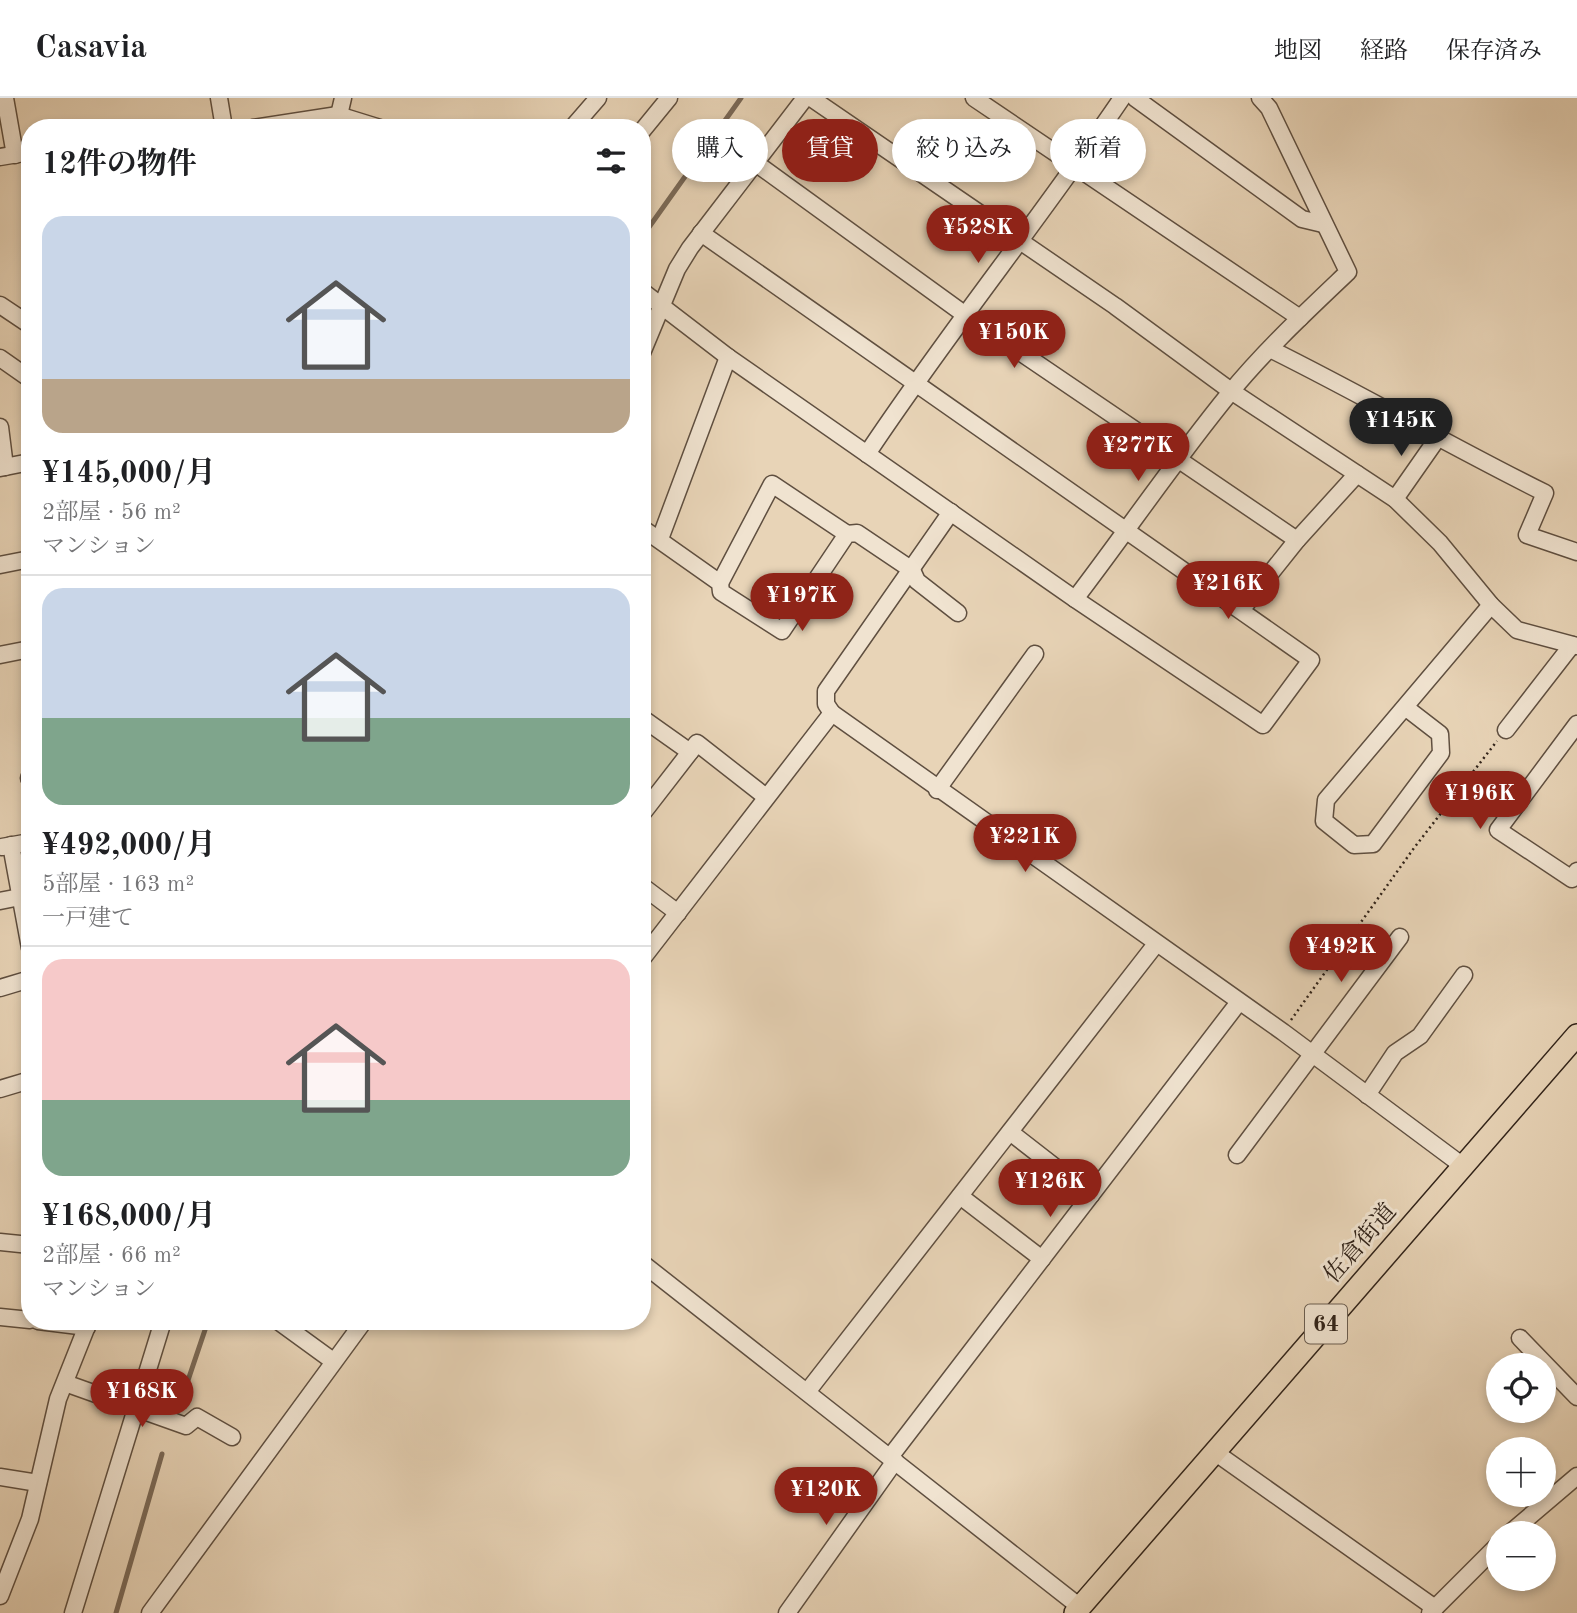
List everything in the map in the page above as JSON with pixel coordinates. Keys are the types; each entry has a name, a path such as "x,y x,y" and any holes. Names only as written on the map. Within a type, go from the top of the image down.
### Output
{"main road":[{"name":"佐倉街道","path":"1078,1610 1577,1035"}],"street":[{"path":"5,98 15,155"},
{"path":"219,98 222,119"},
{"path":"338,119 343,98"},
{"path":"651,120 669,98"},
{"path":"768,149 805,98"},
{"path":"811,98 1115,306 1231,391 1395,499 1440,543 1491,605 1517,630 1574,645 1506,730"},
{"path":"974,98 1050,148"},
{"path":"1108,119 1122,98"},
{"path":"1135,98 1302,219 1323,224"},
{"path":"579,119 595,99"},
{"path":"1075,599 1128,530 1177,458 1231,391 1348,272 1323,224 1269,101"},
{"path":"768,172 964,314 1297,540"},
{"path":"651,331 677,269 701,233 742,182"},
{"path":"867,454 914,383 1063,182"},
{"path":"1101,182 1300,318"},
{"path":"651,297 728,356 867,454 1263,726 1311,660 1242,609 701,233"},
{"path":"0,305 21,319"},
{"path":"1270,349 1376,401 1437,439 1545,493 1527,535 1577,552"},
{"path":"660,539 728,356"},
{"path":"0,358 21,373"},
{"path":"0,427 2,467 21,464"},
{"path":"1395,499 1437,439"},
{"path":"1242,609 1297,540 1357,474"},
{"path":"847,534 782,631 721,592 720,583 772,484 847,534 857,533 912,570 917,581 958,613"},
{"path":"951,512 826,691 826,704 832,713 937,790 1283,1032 1463,1166"},
{"path":"651,534 720,583"},
{"path":"0,565 21,561"},
{"path":"1405,707 1440,734 1441,753 1373,844 1354,845 1324,821 1326,800 1491,605"},
{"path":"0,655 21,651"},
{"path":"937,790 1035,654"},
{"path":"651,948 832,713"},
{"path":"651,724 690,752"},
{"path":"1576,726 1498,830 1572,879 1577,871"},
{"path":"651,802 697,743 766,797"},
{"path":"5,846 21,902"},
{"path":"651,893 678,913"},
{"path":"0,901 20,897"},
{"path":"1237,1155 1400,937"},
{"path":"807,1392 1156,944"},
{"path":"1367,1095 1395,1053 1420,1036 1464,975"},
{"path":"0,988 21,982"},
{"path":"787,1613 892,1460 1239,1002"},
{"path":"0,1089 21,1083"},
{"path":"1010,1132 1091,1195"},
{"path":"960,1196 1042,1259"},
{"path":"0,1242 21,1244"},
{"path":"651,1270 1078,1610"},
{"path":"0,1317 21,1319"},
{"path":"0,1596 30,1519 58,1399 86,1330"},
{"path":"74,1613 160,1330"},
{"path":"290,1330 333,1361"},
{"path":"150,1613 357,1330"},
{"path":"1520,1338 1577,1397"},
{"path":"65,1383 186,1426 197,1417 232,1437"},
{"path":"1216,1453 1432,1611 1486,1557"},
{"path":"1524,1521 1577,1476"},
{"path":"0,1477 38,1483"}],"path":[{"path":"1283,1032 1407,858 1506,730"}],"waterway":[{"path":"651,224 741,98"},
{"path":"180,1404 205,1330"},
{"path":"116,1613 162,1454"}]}
